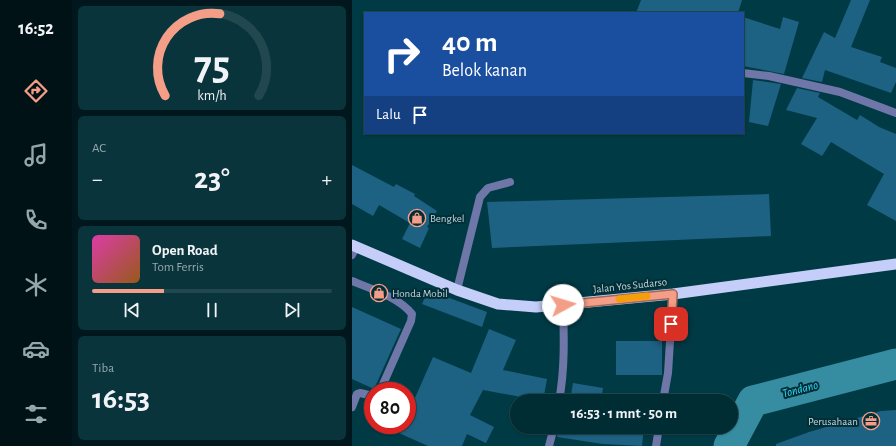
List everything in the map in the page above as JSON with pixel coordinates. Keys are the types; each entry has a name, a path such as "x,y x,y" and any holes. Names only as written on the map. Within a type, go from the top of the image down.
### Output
{"highway":[{"name":"Jalan Yos Sudarso","path":"353,249 457,290 498,304 536,308 673,294 896,264"}],"street":[{"path":"744,72 769,76 840,92 896,113"},
{"path":"457,290 480,197 488,188 510,182"},
{"path":"352,281 392,298 408,309 412,314 411,321 384,382"},
{"path":"664,394 668,373 673,294"},
{"path":"560,394 564,353 563,305"},
{"path":"352,407 357,394 364,394"},
{"path":"549,446 552,434"},
{"path":"656,446 658,434"}],"building":[{"path":"641,0 742,0 738,12 636,12"},
{"path":"851,0 870,0 851,47 882,57 880,62 896,68 896,82 891,93 825,70 822,82 802,78 824,32 835,38"},
{"path":"744,17 780,29 783,17 799,22 784,74 744,66"},
{"path":"753,80 781,84 768,126 749,122"},
{"path":"797,88 820,93 818,97 857,120 860,115 879,127 896,134 896,221 867,205 884,174 831,142 822,156 801,144 817,118 786,110"},
{"path":"352,165 394,187 396,184 415,194 414,196 437,211 427,227 429,228 420,248 402,239 410,223 379,205 373,216 352,204"},
{"path":"769,194 771,236 492,248 487,202"},
{"path":"428,290 487,312 482,327 422,304"},
{"path":"352,307 401,329 377,382 364,382 364,384 352,379"},
{"path":"489,329 516,340 503,370 547,379 544,394 510,395 483,390 470,415 494,427 486,443 467,434 462,446 428,446 401,434 416,434 416,396 433,357 471,373"},
{"path":"616,341 662,341 662,375 616,375"},
{"path":"573,383 603,388 602,394 571,394"},
{"name":"Perusahaan","path":"896,410 896,446 776,446 776,444 809,432 881,411"},
{"path":"558,434 643,434 642,446 603,444 557,437"}],"waterway":[{"name":"Tondano","path":"729,446 753,401 896,364"}],"slow traffic":[{"path":"619,299 647,296"}],"place":[{"name":"Bengkel","path":"417,218"},
{"name":"Honda Mobil","path":"379,293"},
{"name":"Perusahaan","path":"871,421"}],"route":[{"path":"563,305 673,294 671,324"}]}
